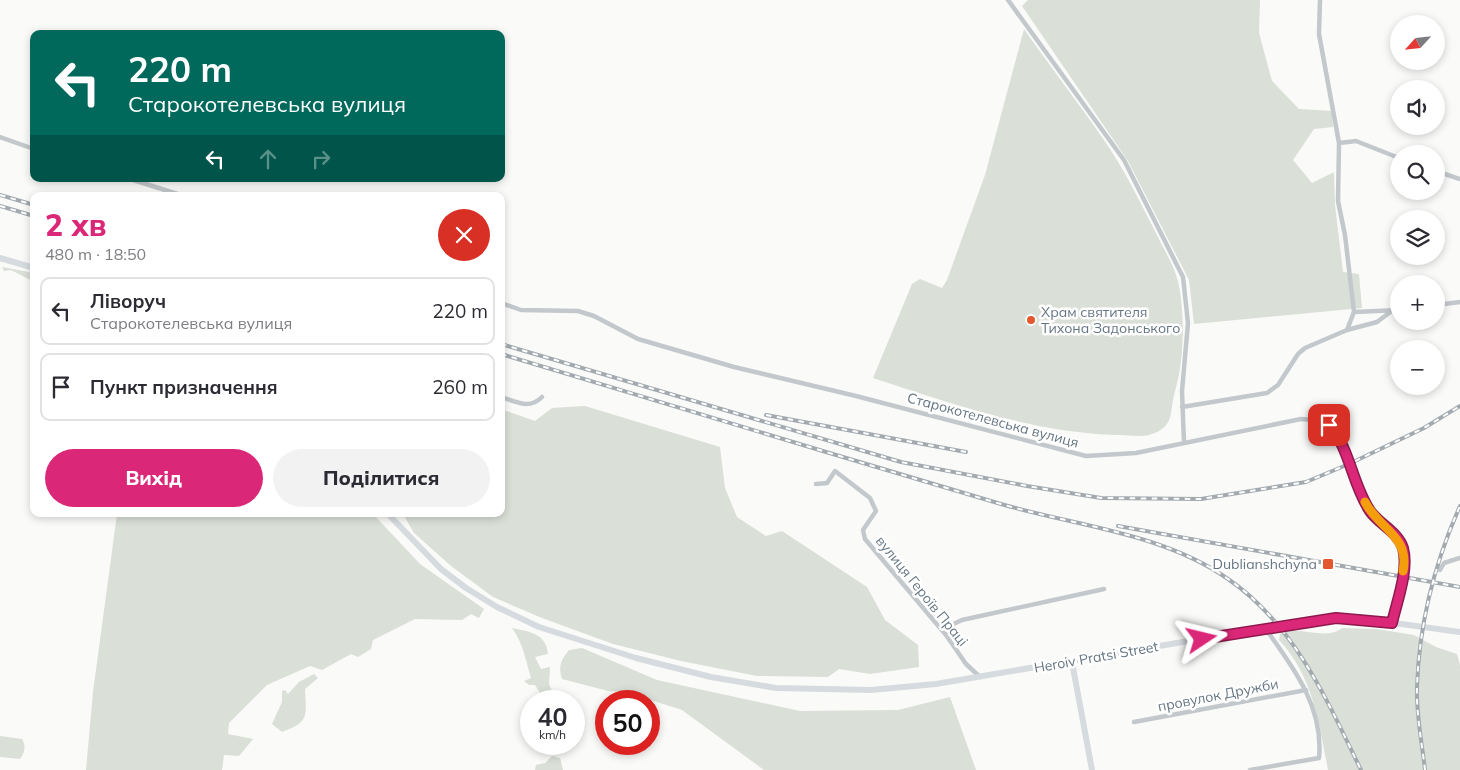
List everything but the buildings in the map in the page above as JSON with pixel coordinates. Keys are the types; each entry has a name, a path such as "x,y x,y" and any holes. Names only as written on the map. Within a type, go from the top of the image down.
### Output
{"main road":[{"path":"0,258 30,267"},
{"name":"Heroiv Pratsi Street","path":"391,517 435,562 466,588 497,607 539,627 597,647 711,677 776,688 871,690 936,684 1265,628 1336,618 1460,632"},
{"path":"1072,662 1092,770"}],"street":[{"path":"1008,0 1124,160 1182,276 1188,323 1182,407 1184,443"},
{"path":"1320,0 1319,34 1339,143 1338,201 1345,235 1354,312 1347,330"},
{"path":"0,137 30,148"},
{"path":"1339,143 1356,141 1390,154"},
{"path":"1445,175 1460,179"},
{"path":"140,182 171,192"},
{"path":"1445,304 1460,302"},
{"name":"Старокотелевська вулиця","path":"505,304 521,310 578,310 594,316 638,339 734,367 856,396 1086,456 1136,453 1300,419 1316,420 1329,425 1338,435 1360,492 1370,510 1380,523 1399,540 1403,549 1404,566 1392,623"},
{"path":"1354,312 1390,310"},
{"path":"1182,407 1267,393 1278,385 1298,354 1305,348 1347,330 1377,322 1390,314"},
{"path":"505,398 527,406 535,404 542,397"},
{"name":"вулиця Героїв Праці","path":"816,484 827,482 835,471 870,498 876,511 863,530 865,539 946,635 966,664 980,677"},
{"path":"1440,570 1444,563 1460,558"},
{"path":"946,635 949,626 962,620 1104,589"},
{"path":"1250,770 1319,758 1320,747 1312,704 1291,663 1265,628"},
{"name":"провулок Дружби","path":"1134,722 1306,690"}],"shaded area":[{"path":"1028,0 1260,0 1259,33 1272,81 1299,109 1332,111 1333,127 1314,129 1293,160 1312,183 1334,172 1335,205 1343,272 1359,274 1362,308 1194,324 1189,280 1128,161 1022,6"},
{"path":"1024,29 1115,156 1165,251 1177,279 1181,298 1183,325 1182,353 1178,379 1168,423 1158,432 1149,435 1088,433 1025,423 963,407 873,378 912,284 920,279 942,288 947,280 985,175"},
{"path":"2,267 30,272 30,280 11,270 4,271"},
{"path":"585,406 720,447 725,488 737,517 766,536 782,531 867,587 885,620 918,645 919,667 870,674 839,669 828,677 757,676 681,661 613,644 542,618 493,597 451,566 414,533 405,517 505,517 505,410 535,421 552,408"},
{"path":"117,517 376,517 420,564 484,609 479,618 471,614 462,620 415,619 373,640 371,649 358,657 351,654 322,670 310,666 267,685 229,723 228,734 253,739 239,756 224,755 222,770 86,770 93,692"},
{"path":"512,628 536,635 544,642 548,654 535,657 541,669 550,667 549,684 551,690 538,690 535,685 529,685 524,681 531,678 522,646"},
{"path":"1342,628 1376,629 1414,635 1436,647 1457,654 1460,665 1460,770 1328,770 1318,718 1307,685 1300,669 1279,640 1280,634 1288,631 1328,633"},
{"path":"582,648 657,680 800,711 898,710 950,697 976,770 764,770 682,710 660,703 660,690 604,690 562,679 560,667 569,650"},
{"path":"314,674 318,678 305,689 306,712 302,721 298,725 282,732 272,724 282,702 282,691 285,690 288,694 299,682"},
{"path":"0,736 22,739 24,749 20,759 0,757"},
{"path":"552,756 560,758 563,770 535,770 536,765 545,763"}],"railway":[{"path":"0,195 30,204"},
{"path":"0,206 30,215"},
{"path":"505,345 901,462 1101,498 1201,499 1306,482 1349,464 1424,428 1460,406"},
{"path":"505,355 1001,504 1118,532 1176,551 1203,563 1251,597 1272,618 1290,641 1321,691 1361,770"},
{"path":"766,415 966,452"},
{"path":"1425,770 1417,697 1421,640 1436,572 1460,506"},
{"path":"1118,526 1460,587"}],"slow traffic":[{"path":"1365,502 1380,523 1399,540 1403,549 1403,571"}],"place":[{"name":"Храм святителя Тихона Задонського","path":"1031,320"},
{"name":"Dublianshchyna","path":"1328,564"}],"route":[{"path":"1202,639 1336,618 1354,618 1392,623 1404,566 1403,549 1399,540 1380,523 1370,510 1360,492 1338,435 1329,425"}]}
